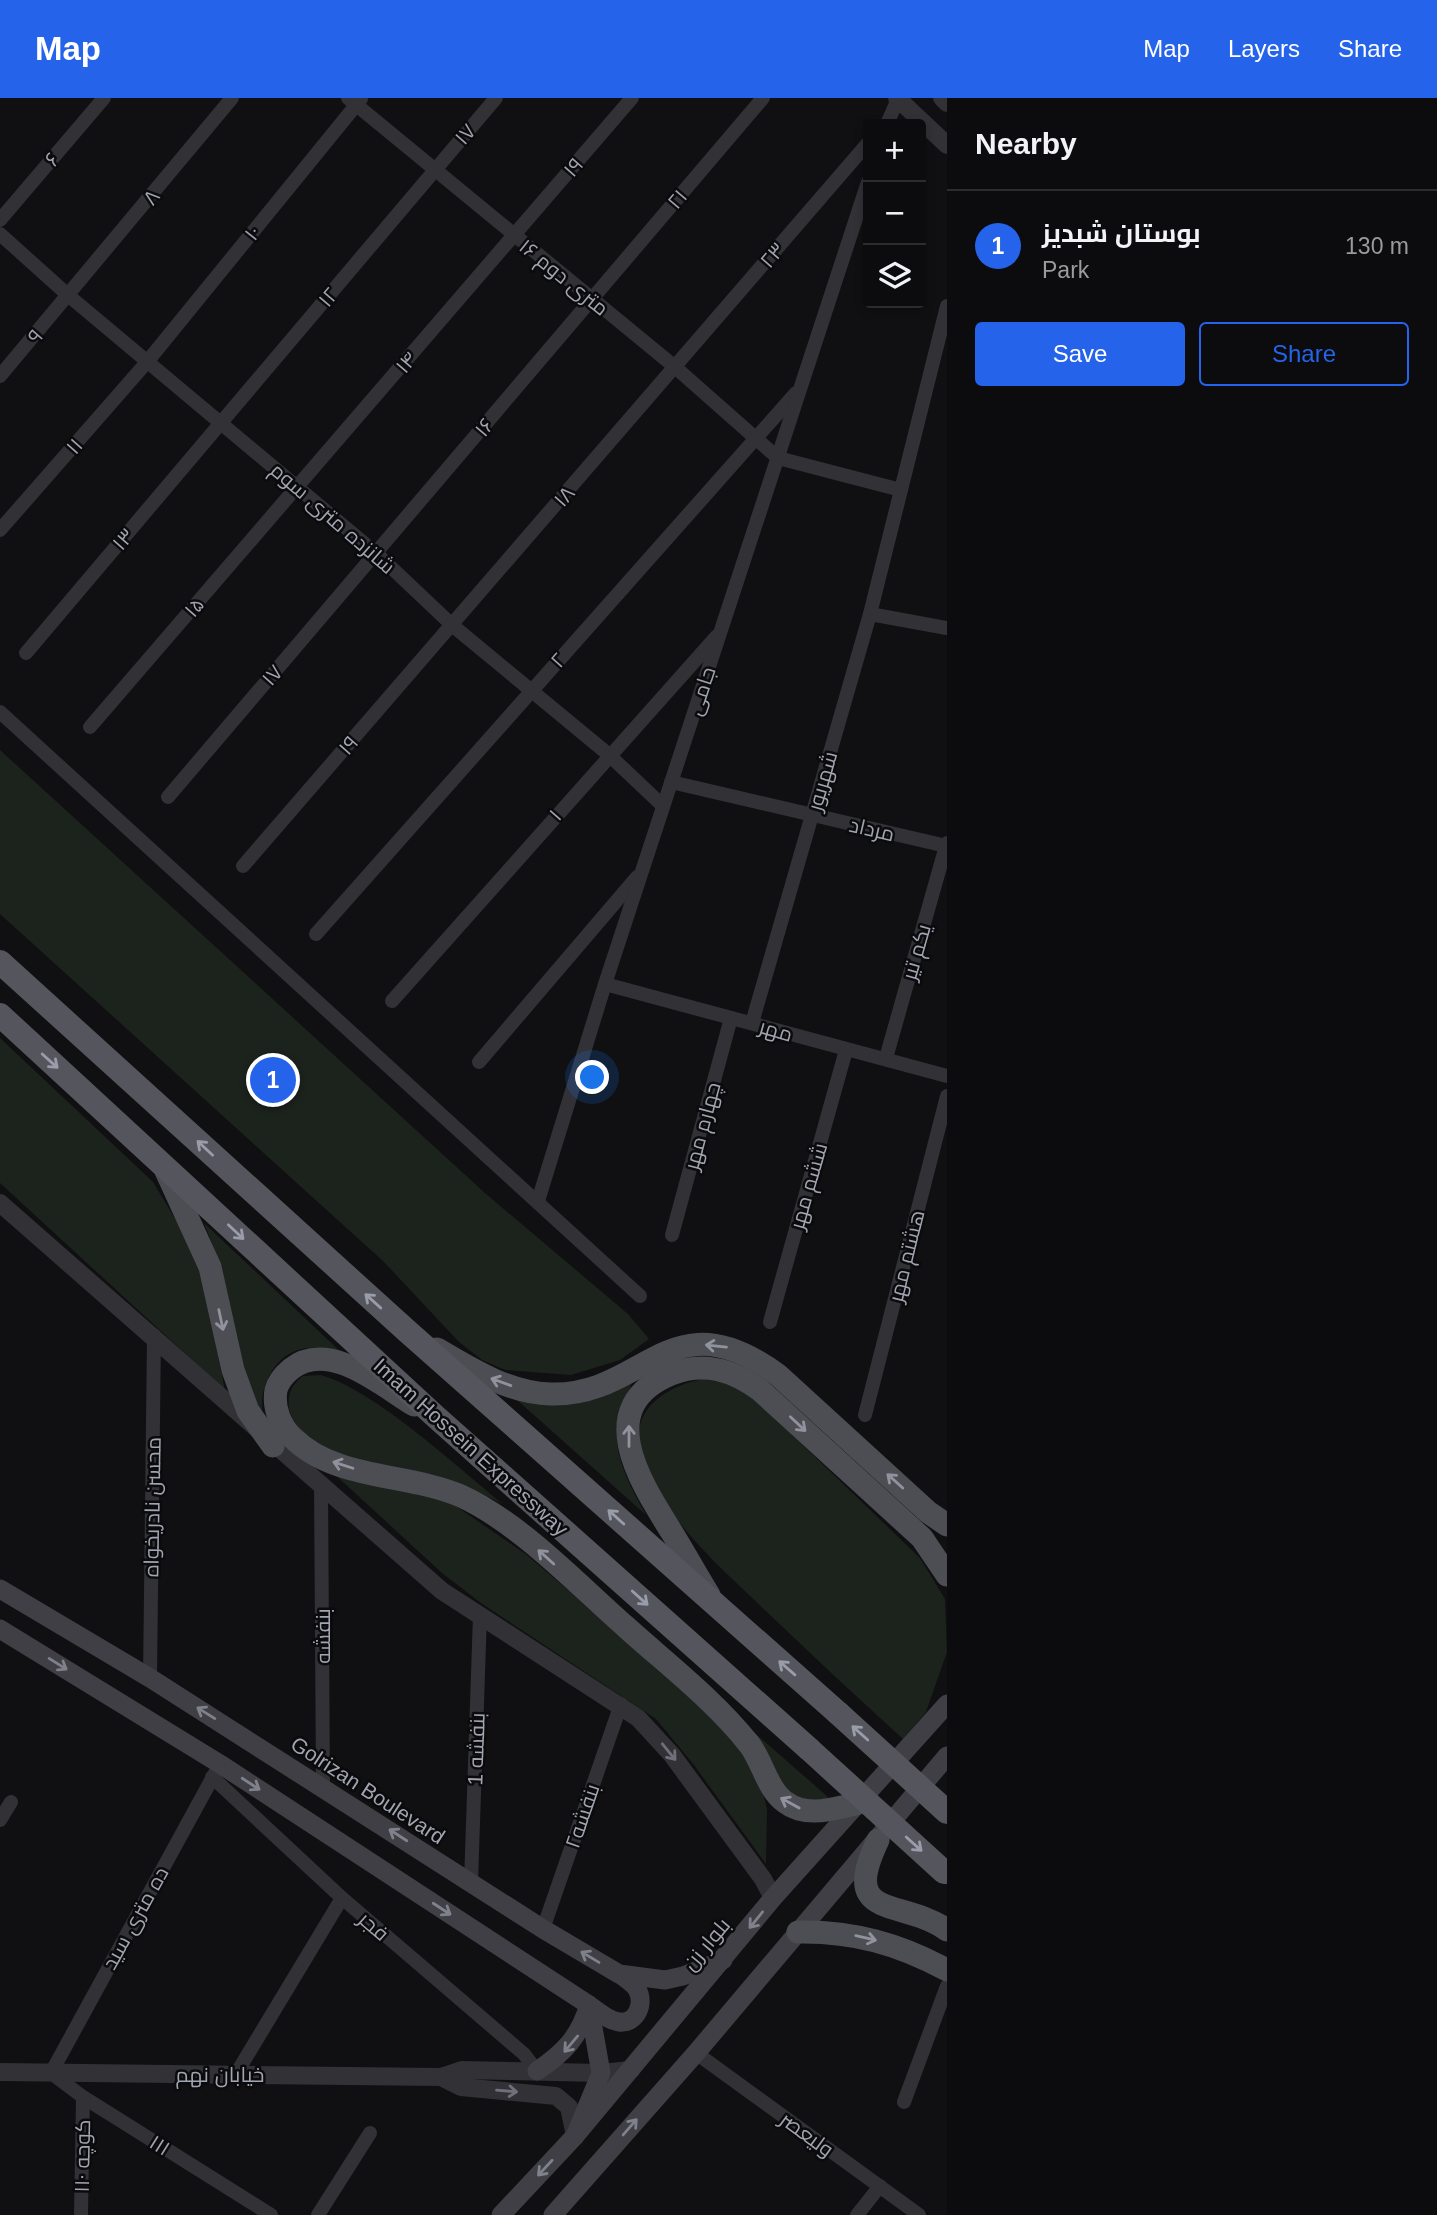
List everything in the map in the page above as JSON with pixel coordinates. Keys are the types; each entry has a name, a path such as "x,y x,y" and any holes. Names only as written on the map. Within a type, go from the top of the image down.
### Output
{"highway":[{"name":"Imam Hossein Expressway","path":"0,962 407,1331 947,1812"},
{"name":"Imam Hossein Expressway","path":"0,1015 436,1417 946,1873"}],"main road":[{"path":"163,1165 209,1267 233,1370 248,1410 273,1446"},
{"path":"407,1331 487,1377 522,1389 549,1394 597,1387 674,1348 725,1346 751,1356 778,1375 928,1512 947,1525"},
{"path":"436,1417 355,1369 324,1359 301,1362 287,1372 277,1386 275,1400 285,1430 317,1456 459,1495 513,1527 716,1709 749,1743 775,1790 785,1802 814,1812 856,1804"},
{"path":"714,1604 643,1488 628,1443 628,1426 634,1407 643,1393 664,1377 694,1368 718,1368 735,1374 760,1390 922,1538 947,1575"},
{"name":"Golrizan Boulevard","path":"0,1589 150,1678 542,1928 619,1974 666,1980 723,1960"},
{"path":"0,1629 216,1770 619,2022 630,2020 637,2014 641,1998 638,1991 619,1974"},
{"name":"بلوار زن","path":"501,2215 575,2136 773,1898 947,1704"},
{"path":"552,2215 696,2053 947,1756"},
{"path":"878,1840 864,1874 863,1882 870,1896 883,1906 911,1912 947,1930"},
{"path":"798,1932 834,1932 869,1937 915,1952 947,1970"},
{"path":"537,2071 571,2045 583,2027 589,2005"},
{"path":"575,2136 601,2073 589,2005"}],"street":[{"name":"۶","path":"0,220 104,98"},
{"name":"۸","path":"69,296 232,98"},
{"name":"۱۷","path":"435,170 496,98"},
{"name":"۱۹","path":"513,236 632,98"},
{"name":"۲۱","path":"592,299 762,98"},
{"path":"889,119 897,98 947,145"},
{"path":"942,98 947,103"},
{"name":"۱۶ متری دوم","path":"355,100 513,236 675,367 778,458"},
{"name":"۱۰","path":"147,362 355,100"},
{"name":"۲۳","path":"675,367 863,149"},
{"name":"۱۲","path":"221,425 435,170"},
{"name":"جامی","path":"538,1201 605,984 863,197"},
{"name":"شانزده متری سوم","path":"0,234 69,296 377,554 452,625 608,754 663,806"},
{"name":"۱۴","path":"299,488 513,236"},
{"name":"۹","path":"0,376 69,296"},
{"name":"۱۶","path":"377,554 592,299"},
{"name":"شهریور","path":"752,1023 870,614 947,306"},
{"name":"۱۱","path":"0,530 147,362"},
{"name":"۱۸","path":"452,625 675,367"},
{"name":"۲","path":"316,934 801,386"},
{"name":"۱۳","path":"26,653 221,425"},
{"path":"778,458 901,490"},
{"name":"۱۵","path":"90,727 299,488"},
{"name":"۱۷","path":"168,797 377,554"},
{"path":"870,614 947,628"},
{"name":"۱۹","path":"243,866 452,625"},
{"name":"۱","path":"392,1001 608,754 721,632"},
{"path":"0,712 640,1296"},
{"name":"مرداد","path":"671,782 946,844"},
{"name":"یکم تیر","path":"886,1058 946,844"},
{"path":"479,1062 642,870"},
{"name":"مهر","path":"605,984 947,1076"},
{"name":"چهارم مهر","path":"673,1235 731,1017"},
{"name":"ششم مهر","path":"770,1322 846,1050"},
{"name":"هشتم مهر","path":"865,1416 947,1096"},
{"path":"0,1203 154,1335 273,1446 442,1591 621,1704 654,1734 672,1755 763,1879 773,1898"},
{"name":"محسن نادریخواه","path":"150,1678 154,1335"},
{"name":"بنفشه","path":"321,1486 323,1787"},
{"name":"بنفشه 1","path":"471,1883 480,1615"},
{"name":"بنفشه۲","path":"542,1928 621,1704"},
{"name":"فجر","path":"216,1770 342,1898 524,2054 537,2071"},
{"name":"ده متری سید","path":"51,2073 216,1770"},
{"path":"0,1820 11,1802"},
{"path":"236,2074 342,1898"},
{"path":"904,2102 947,1986"},
{"name":"ولیعصر","path":"696,2053 919,2215"},
{"name":"خیابان نهم","path":"0,2072 441,2077 462,2070 601,2073 631,2070"},
{"name":"۱۱۱","path":"51,2073 83,2097 271,2215"},
{"name":"خیابان نهم","path":"441,2077 461,2087 556,2096 564,2100 569,2107 575,2136"},
{"name":"کوچه ۱۱۰","path":"81,2215 83,2097"},
{"path":"318,2215 370,2133"},
{"path":"857,2215 880,2186"}],"shaded area":[{"path":"0,750 485,1193 628,1314 649,1339 620,1360 571,1375 505,1370 482,1360 459,1342 383,1261 0,914"},
{"path":"0,1038 153,1182 198,1257 225,1390 0,1183"},
{"path":"204,1223 342,1353 308,1348 297,1350 278,1363 266,1383 263,1416 256,1413 230,1316 222,1268"},
{"path":"321,1375 343,1384 391,1413 503,1504 464,1486 364,1462 314,1441 298,1426 289,1408 289,1398 293,1386 303,1376"},
{"path":"704,1379 732,1385 753,1397 920,1558 945,1599 947,1652 926,1712 903,1739 695,1542 663,1500 650,1477 638,1437 646,1412 665,1393"},
{"path":"631,1382 618,1417 617,1442 623,1468 646,1515 516,1399"},
{"path":"330,1470 450,1502 527,1555 686,1691 749,1759 761,1782 767,1810 766,1864 694,1765 656,1719 481,1603 442,1573"},
{"path":"747,1726 828,1797 820,1804 790,1798"}],"place":[{"name":"بوستان شبدیز","path":"273,1080"}]}
